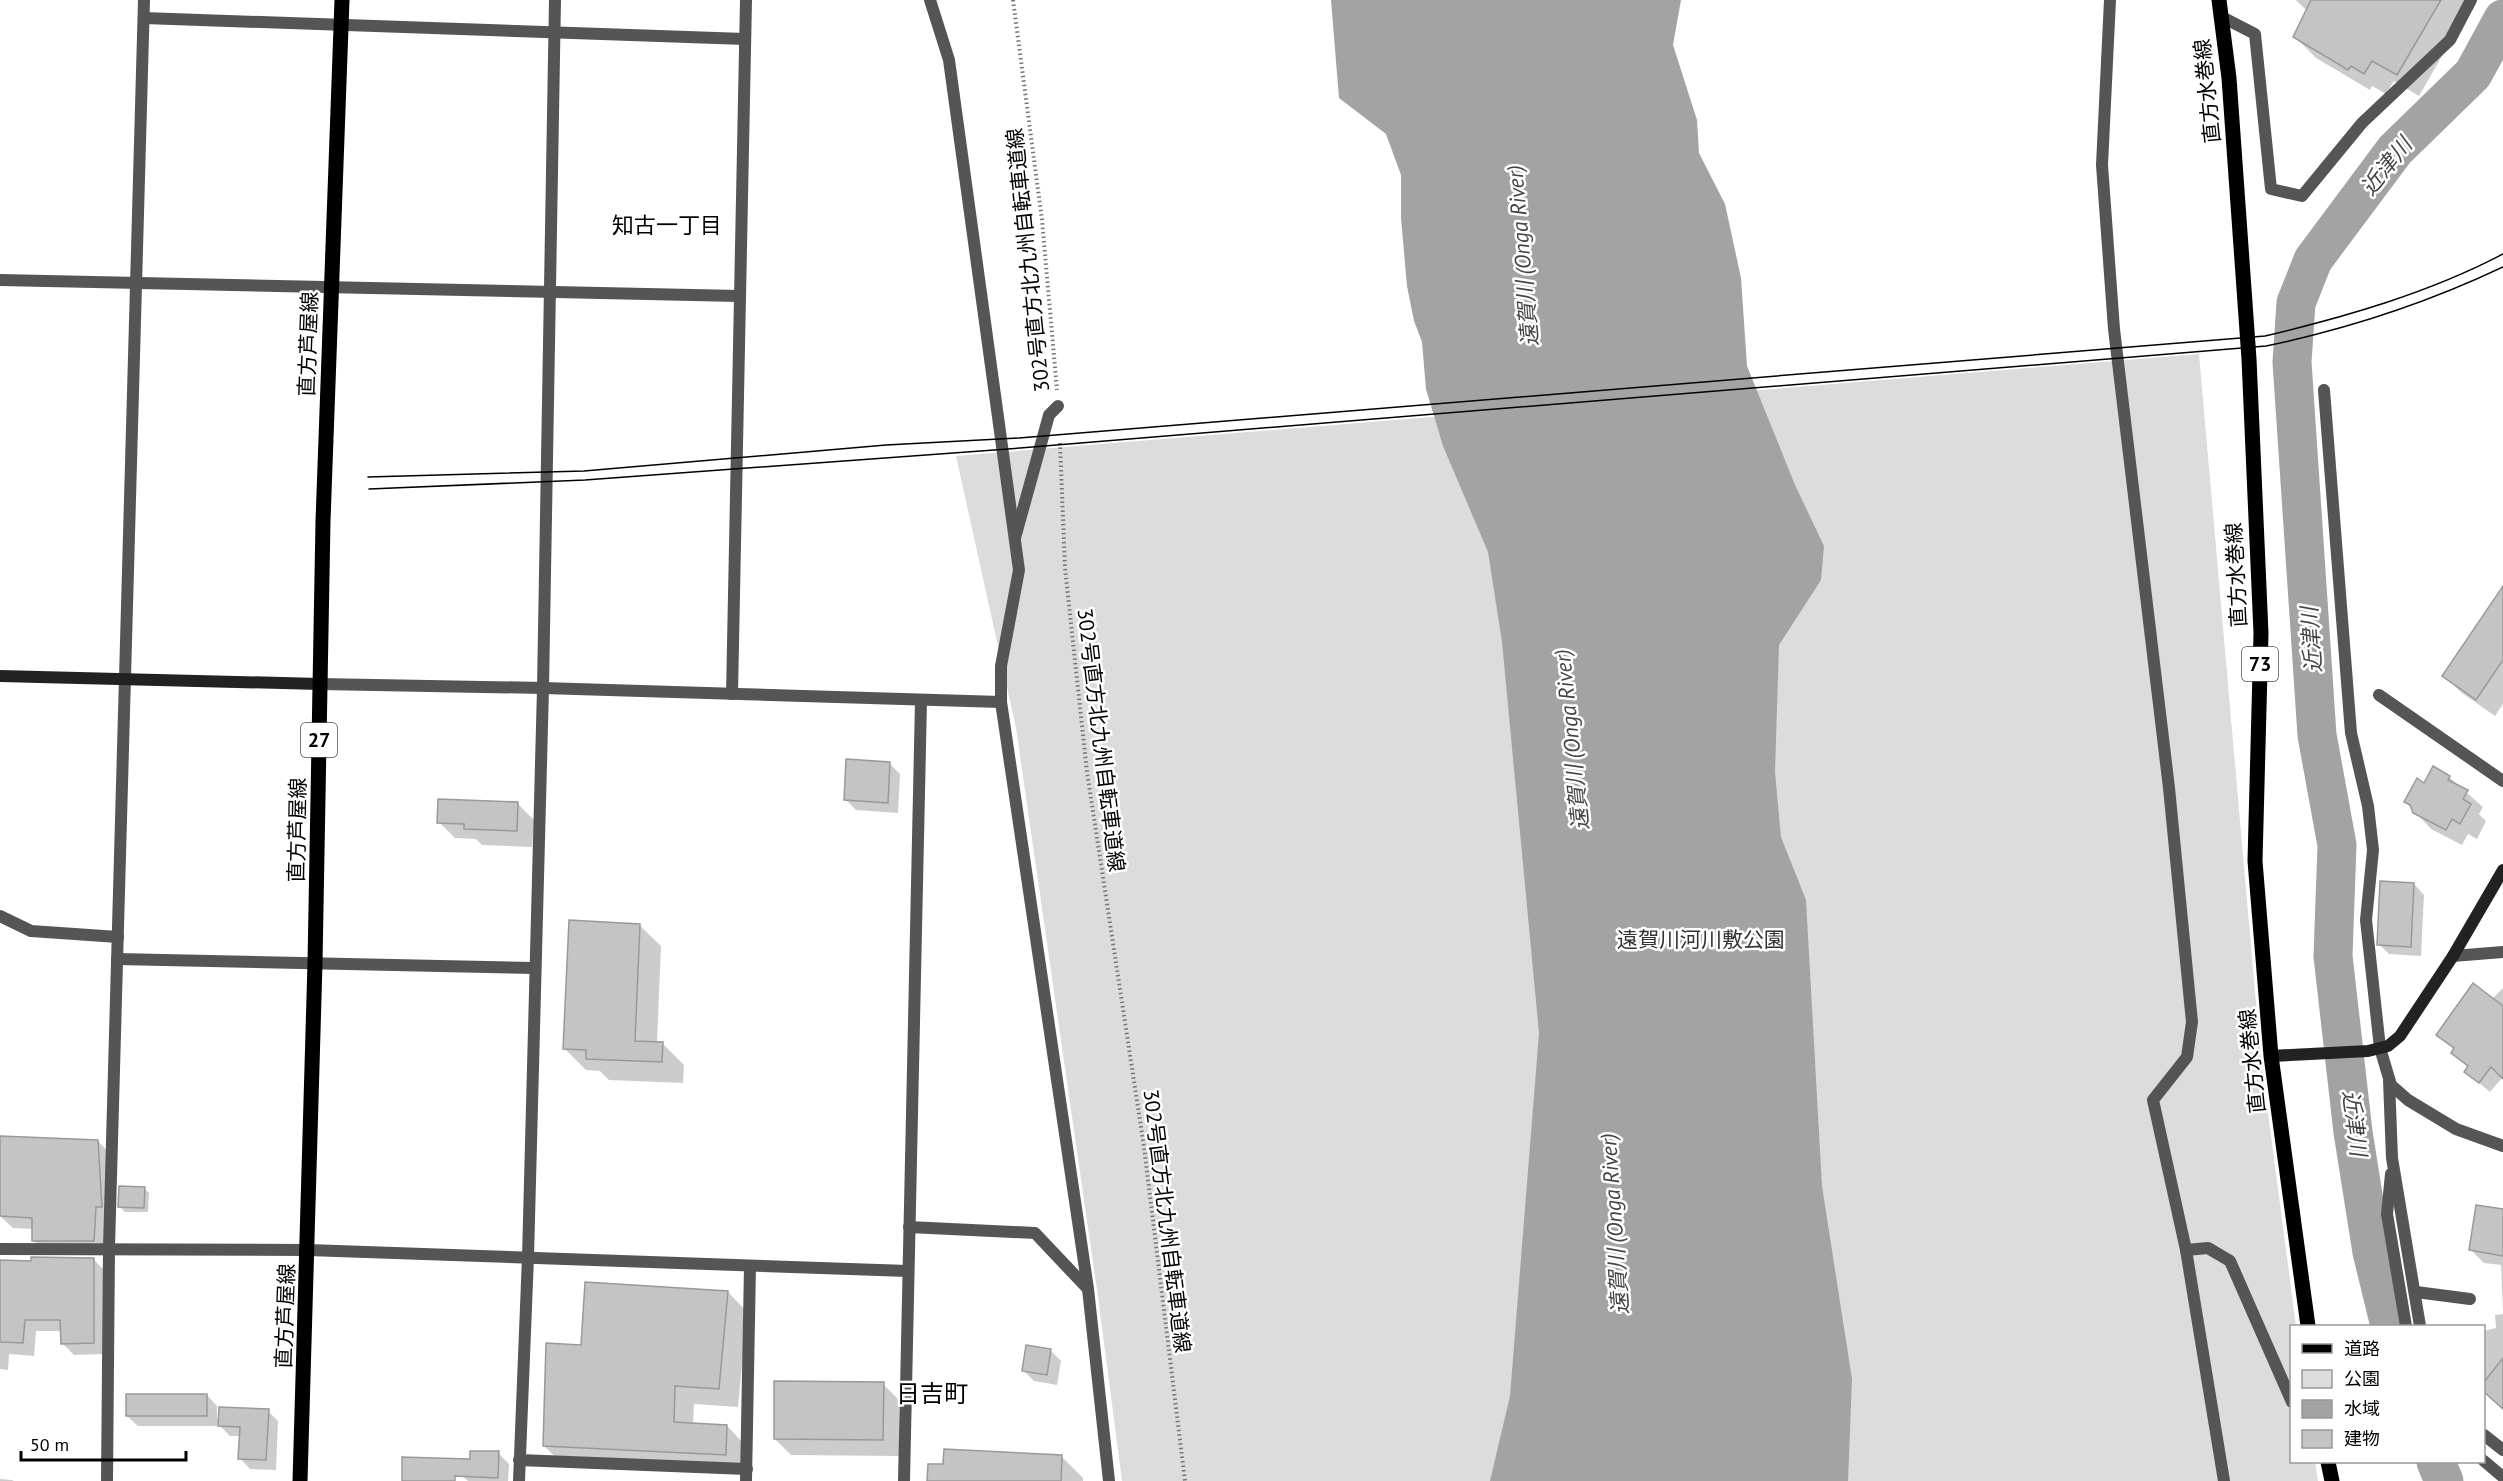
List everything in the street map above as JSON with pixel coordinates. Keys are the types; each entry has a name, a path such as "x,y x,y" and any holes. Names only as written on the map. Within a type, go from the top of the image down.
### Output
{"main road":[{"name":"直方芦屋線","path":"300,1481 308,1250 331,287 342,0"},
{"name":"直方水巻線","path":"2219,0 2229,78 2249,359 2261,633 2255,861 2271,1056 2308,1325"},
{"path":"2328,1463 2331,1481"}],"street":[{"path":"107,1481 117,959 144,0"},
{"path":"519,1481 528,1257 543,688 552,292 555,0"},
{"path":"732,694 746,0"},
{"path":"930,0 949,60 988,360 1019,570 1001,666 1001,702 1088,1288 1109,1481"},
{"path":"2110,0 2102,165 2114,329 2169,788 2192,1022 2187,1057 2153,1100 2186,1250 2224,1481"},
{"path":"2220,16 2255,34 2271,189 2302,196 2362,123 2450,40 2470,0"},
{"path":"144,18 341,23 745,39"},
{"path":"0,280 739,296"},
{"path":"2324,390 2351,733 2368,806 2373,850 2366,920 2374,1049 2391,1085 2408,1100 2456,1129 2503,1146"},
{"path":"1015,538 1048,416 1058,406"},
{"path":"0,676 543,688 1001,702"},
{"path":"2379,695 2503,781"},
{"path":"904,1481 921,701"},
{"path":"2271,1056 2388,1046 2400,1036 2453,956 2503,870"},
{"path":"0,916 31,931 118,937"},
{"path":"2453,956 2503,952"},
{"path":"117,959 534,968"},
{"path":"2389,1079 2392,1158 2387,1214 2406,1325"},
{"path":"2392,1158 2421,1325"},
{"path":"909,1227 1035,1233 1088,1288"},
{"path":"2186,1250 2208,1248 2230,1261 2290,1397"},
{"path":"0,1249 308,1250 908,1270"},
{"path":"519,1460 747,1475 750,1266"},
{"path":"2416,1292 2470,1299"},
{"path":"2485,1437 2503,1450"},
{"path":"2485,1462 2503,1477"}],"path":[{"name":"302号直方北九州自転車道線","path":"1013,0 1042,220 1058,406"},
{"name":"302号直方北九州自転車道線","path":"1060,441 1065,568 1087,772 1144,1147 1185,1481"}],"green space":[{"name":"遠賀川河川敷公園","path":"2199,354 2261,1060 2296,1325 2290,1325 2290,1463 2315,1463 2318,1481 1122,1481 1098,1297 1016,728 956,456"}],"water":[{"name":"遠賀川 (Onga River)","path":"1331,0 1681,0 1673,45 1697,120 1699,153 1725,204 1741,278 1747,366 1795,485 1824,546 1821,580 1779,645 1775,772 1781,837 1806,900 1822,1186 1852,1379 1848,1481 1490,1481 1510,1396 1539,1033 1502,642 1488,552 1443,446 1426,389 1422,342 1414,321 1407,286 1401,218 1401,175 1386,134 1339,98"}],"building":[{"path":"2311,0 2441,0 2397,75 2372,61 2364,74 2351,66 2348,70 2293,37"},
{"path":"2503,586 2503,660 2476,700 2442,676"},
{"path":"846,759 890,762 888,803 844,800"},
{"path":"2433,766 2450,776 2448,780 2468,790 2463,799 2471,804 2460,824 2452,819 2446,830 2413,813 2410,805 2404,802 2417,778 2424,783"},
{"path":"438,799 518,802 517,831 464,829 464,824 437,823"},
{"path":"2380,881 2414,883 2411,947 2377,945"},
{"path":"569,920 640,924 635,1041 663,1042 662,1062 586,1059 586,1050 563,1049"},
{"path":"2473,983 2503,1006 2503,1079 2491,1067 2479,1083 2464,1072 2468,1066 2451,1053 2454,1048 2436,1035"},
{"path":"0,1136 98,1140 102,1207 96,1207 94,1241 32,1241 32,1218 0,1216"},
{"path":"119,1186 145,1187 144,1208 118,1207"},
{"path":"2476,1205 2503,1209 2503,1256 2469,1250"},
{"path":"31,1257 94,1258 94,1343 61,1344 60,1320 25,1320 23,1343 0,1342 0,1260 31,1261"},
{"path":"585,1282 728,1291 719,1389 675,1386 674,1422 727,1425 726,1455 543,1446 546,1343 581,1345"},
{"path":"1026,1345 1051,1349 1047,1375 1022,1371"},
{"path":"2503,1358 2503,1409 2485,1393 2485,1381"},
{"path":"774,1381 884,1382 883,1440 774,1439"},
{"path":"126,1394 207,1394 207,1416 126,1416"},
{"path":"219,1407 269,1409 266,1460 238,1459 240,1427 218,1426"},
{"path":"944,1449 1062,1455 1061,1481 927,1481 928,1464 943,1464"},
{"path":"470,1451 499,1451 498,1478 455,1476 455,1481 402,1481 402,1457 470,1459"}],"waterway":[{"name":"近津川","path":"2390,1325 2372,1252 2353,1132 2333,956 2337,845 2317,735 2292,362 2296,303 2313,260 2395,150 2473,74 2503,19"},
{"name":"近津川","path":"2436,1463 2444,1481"}],"tram line":[{"path":"368,477 584,471 886,445 1019,438 2265,336 2326,321 2416,292 2446,281 2503,254"},
{"path":"369,489 585,480 1020,448 2266,346 2327,332 2387,314 2503,267"}],"district":[{"name":"知古一丁目","path":"667,225"},
{"name":"日吉町","path":"932,1393"}]}
